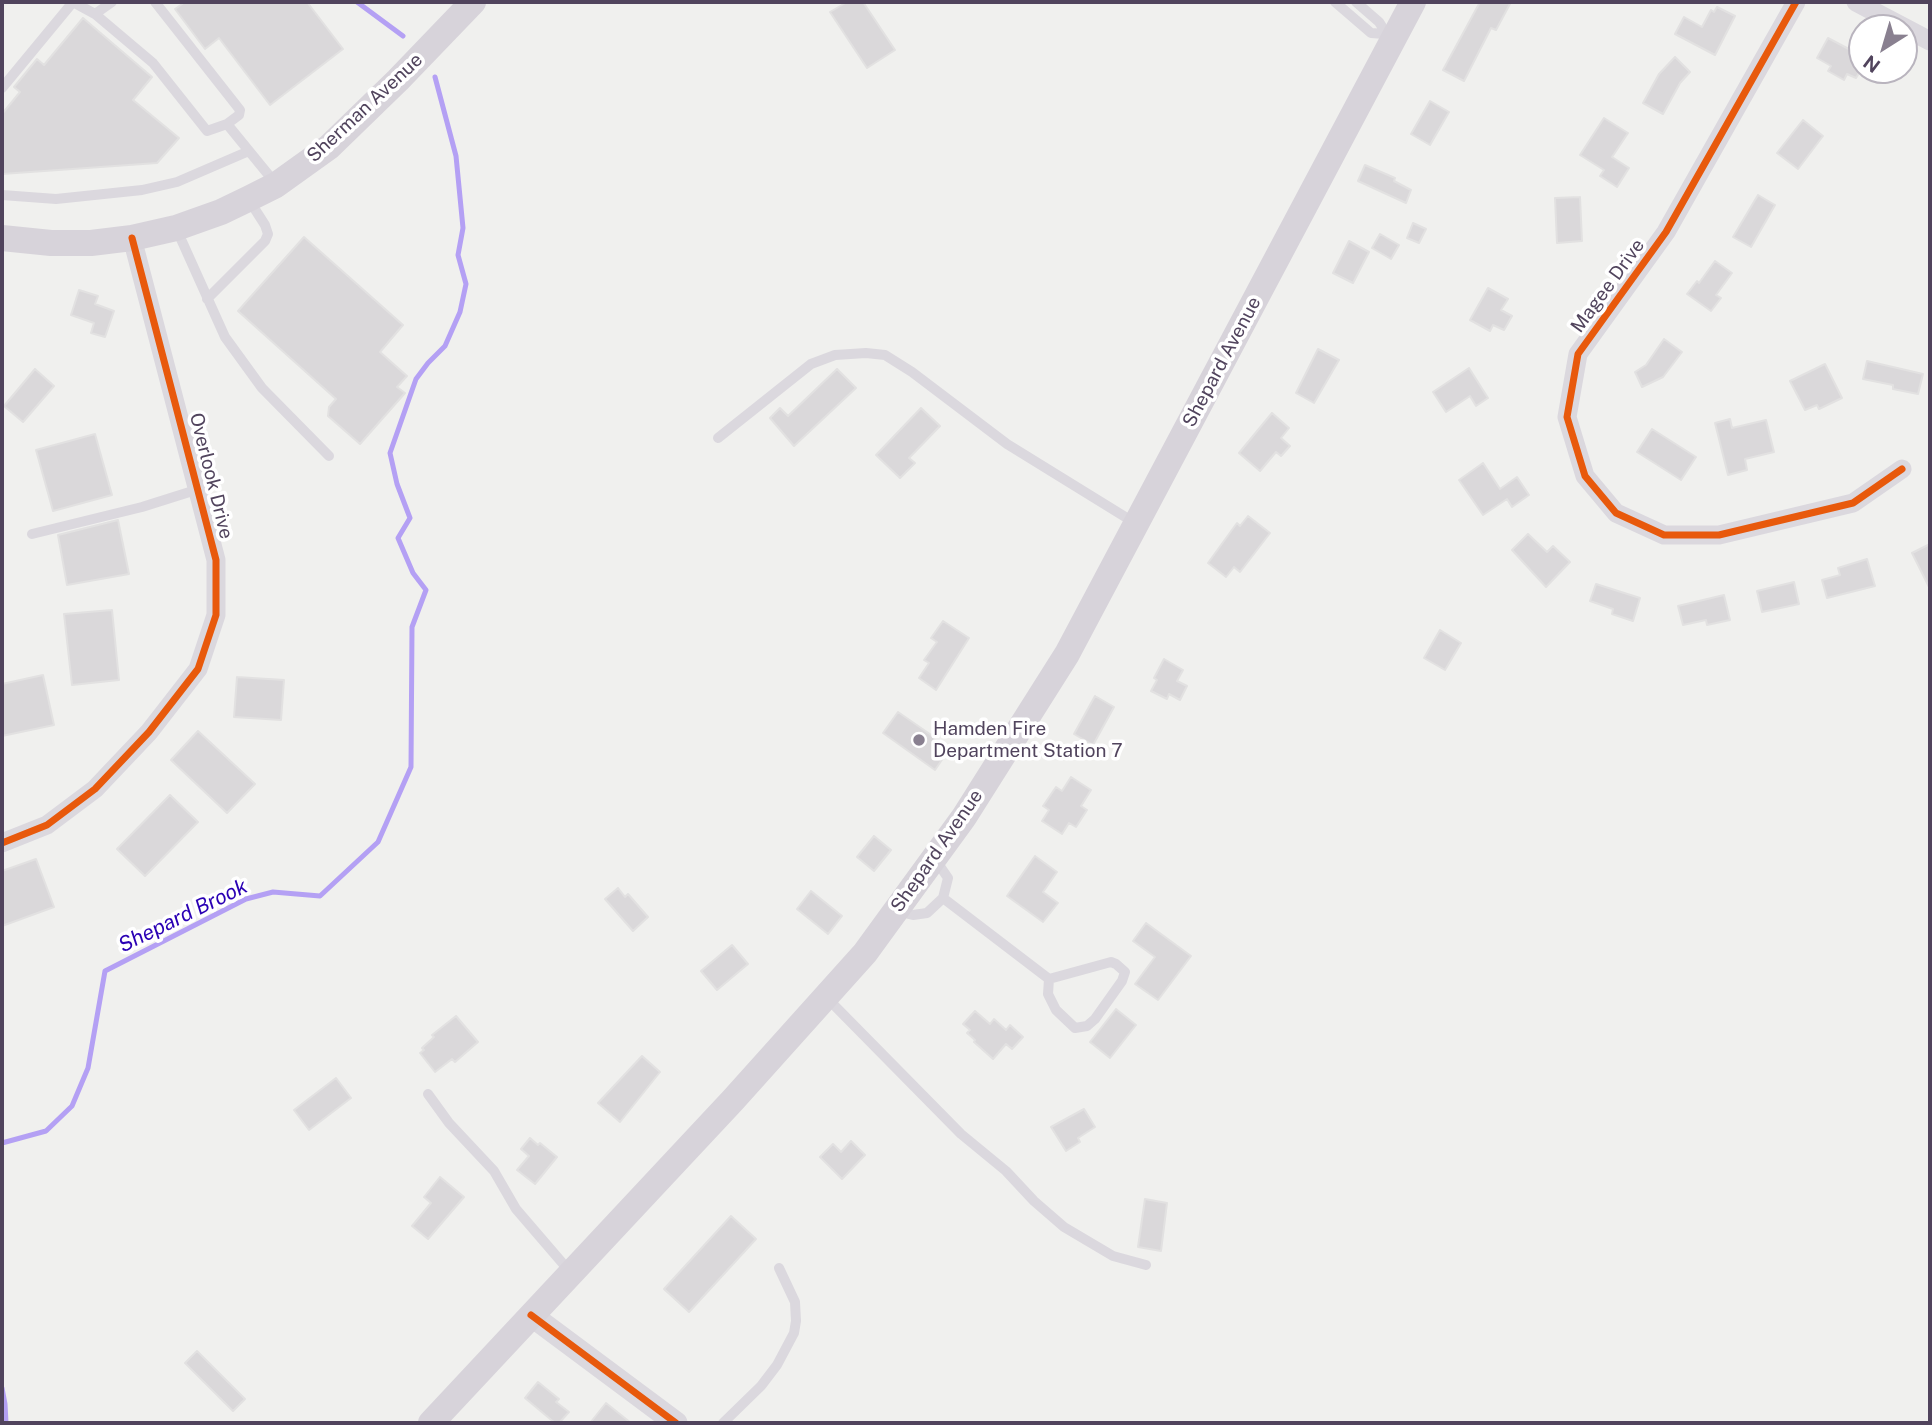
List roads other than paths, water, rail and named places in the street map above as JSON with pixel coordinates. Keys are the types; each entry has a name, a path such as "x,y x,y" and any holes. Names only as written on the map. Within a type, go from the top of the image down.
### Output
{"main road":[{"name":"Sherman Avenue","path":"2,238 51,243 91,243 132,238 176,228 221,212 276,185 329,147 357,121 472,2"},
{"name":"Shepard Avenue","path":"431,1423 865,953 964,817 1066,654 1389,37 1413,2"}],"street":[{"name":"Magee Drive","path":"1796,2 1666,232 1578,354 1567,417 1585,476 1616,513 1664,534 1719,535 1853,503 1902,469"},
{"path":"1856,2 1930,41"},
{"name":"Overlook Drive","path":"2,843 47,825 95,789 149,732 198,669 215,615 216,560 132,238"},
{"path":"531,1315 676,1423"}],"lane":[{"path":"4,81 74,2 95,14 153,63 207,131 227,124 239,115 240,110 155,2"},
{"path":"95,14 112,2"},
{"path":"1335,2 1371,33 1389,37"},
{"path":"1356,2 1379,22 1389,37"},
{"path":"227,124 276,185"},
{"path":"2,195 56,199 142,190 177,182 249,151"},
{"path":"207,299 265,241 268,234 248,199"},
{"path":"176,228 225,338 262,388 329,456"},
{"path":"718,438 811,364 835,355 885,355 912,372 1007,444 1136,523"},
{"path":"32,534 142,507 199,489"},
{"path":"896,911 913,915 927,913 943,898 948,878 934,858"},
{"path":"943,898 1049,979"},
{"path":"1111,962 1125,972 1122,981 1095,1019 1081,1028 1068,1024 1056,1010 1048,995 1049,979 1111,962"},
{"path":"826,997 961,1133 1006,1171 1034,1201 1064,1227 1113,1256 1146,1265"},
{"path":"428,1094 441,1114 494,1171 516,1209 571,1273"},
{"path":"723,1423 761,1386 777,1365 794,1333 795,1302 779,1268"}],"waterway":[{"name":"Shepard Brook","path":"357,2 403,36"},
{"name":"Shepard Brook","path":"2,1143 46,1131 72,1106 88,1068 105,971 246,899 273,892 320,896 378,842 411,767 412,627 426,590 413,573 398,538 410,518 397,484 390,453 416,379 445,346 460,312 466,284 458,255 463,228 456,156 435,77"},
{"name":"Shepard Brook","path":"2,1388 6,1423"}],"place":[{"name":"Hamden Fire Department Station 7","path":"919,740"}]}
